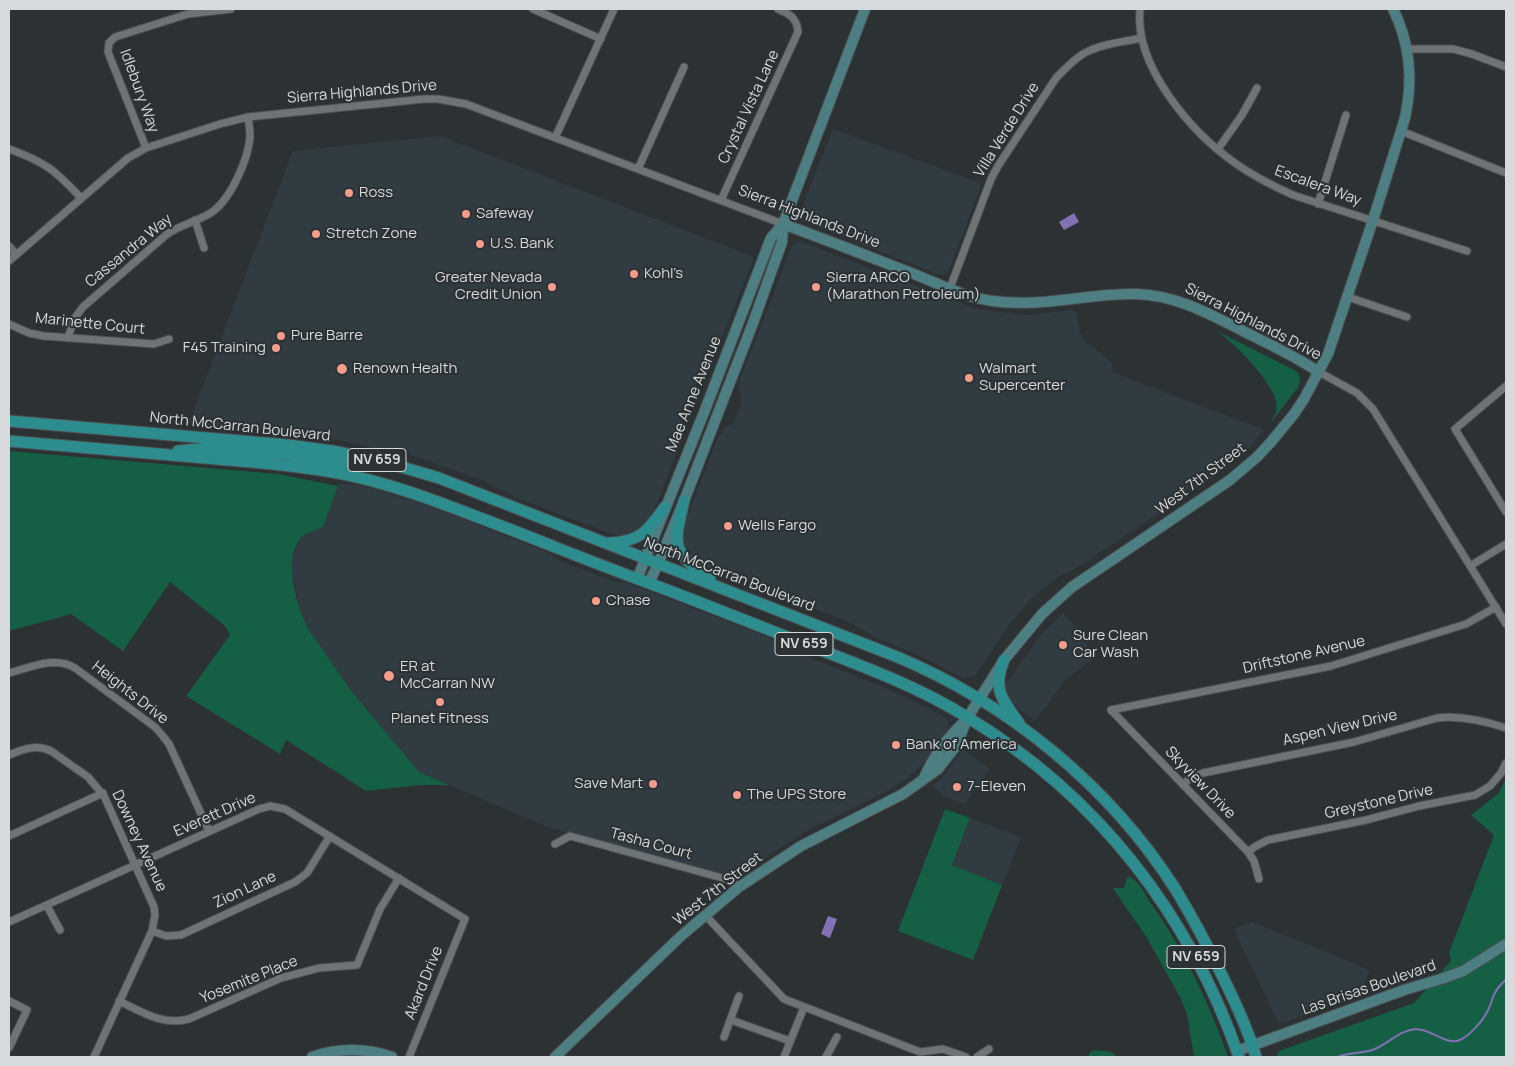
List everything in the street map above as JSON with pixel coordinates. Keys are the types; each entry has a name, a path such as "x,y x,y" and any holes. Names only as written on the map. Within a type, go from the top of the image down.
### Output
{"main road":[{"name":"Mae Anne Avenue","path":"649,583 684,501 753,323 782,242 783,224 865,9"},
{"name":"West 7th Street","path":"554,1057 705,915 739,887 801,846 903,794 938,769 953,751 963,733 968,717 1004,660 1038,618 1060,596 1200,502 1246,467 1271,442 1294,414 1319,372 1334,340 1401,131 1409,93 1410,70 1407,49 1400,24 1393,9"},
{"name":"Mae Anne Avenue","path":"637,579 771,238 783,224"},
{"name":"Sierra Highlands Drive","path":"783,224 950,288 990,301 1024,304 1135,294 1175,299 1222,320 1319,372"},
{"name":"North McCarran Boulevard","path":"9,421 288,445 365,457 439,478 932,672 1023,728 1051,750 1115,812 1176,890 1208,947 1229,990 1256,1057"},
{"name":"NV 659","path":"9,441 281,464 370,480 414,493 649,583 877,672 927,695 968,717 1009,744 1048,775 1094,817 1138,866 1169,912 1197,959 1224,1016 1238,1054"},
{"path":"159,454 210,448 286,454 346,464 356,463 365,457"},
{"path":"684,501 677,535 680,553 688,563 724,589"},
{"path":"588,536 605,543 632,540 647,530 665,507"},
{"path":"1004,660 999,674 998,685 1000,693 1004,703 1023,728"},
{"name":"Las Brisas Boulevard","path":"1238,1054 1253,1046 1404,990 1463,971 1506,944"},
{"path":"312,1057 346,1050 368,1051 392,1057"}],"street":[{"name":"Idlebury Way","path":"146,148 108,52 110,43 115,37 188,14 231,9"},
{"path":"533,9 601,38"},
{"path":"555,138 614,9"},
{"name":"Crystal Vista Lane","path":"721,200 798,32 797,24 792,16 778,9"},
{"name":"Escalera Way","path":"1140,9 1142,38 1150,62 1172,98 1198,131 1218,149 1252,174 1273,186 1318,204 1467,251"},
{"name":"Villa Verde Drive","path":"950,288 991,179 1056,78 1083,54 1104,46 1142,38"},
{"path":"1407,49 1453,49 1506,67"},
{"path":"638,169 684,67"},
{"path":"1218,149 1242,115 1257,88"},
{"name":"Sierra Highlands Drive","path":"9,261 123,162 146,148 248,117 438,99 466,104 783,224"},
{"path":"1318,204 1346,115"},
{"name":"Cassandra Way","path":"68,338 74,319 83,307 166,235 178,227 216,209 230,192 248,144 250,135 248,117"},
{"path":"1401,131 1506,173"},
{"path":"9,149 35,159 52,169 81,198"},
{"path":"195,220 204,248"},
{"path":"9,246 16,254"},
{"path":"1348,297 1407,317"},
{"name":"Marinette Court","path":"9,324 36,335 154,344 169,339"},
{"name":"Sierra Highlands Drive","path":"1319,372 1356,394 1373,409 1506,624"},
{"path":"1506,386 1455,429 1506,512"},
{"path":"1470,566 1506,544"},
{"name":"Driftstone Avenue","path":"1111,710 1331,666 1466,624 1496,607"},
{"name":"Heights Drive","path":"9,673 50,662 64,662 155,727 169,744 209,831"},
{"name":"Skyview Drive","path":"1111,710 1248,852 1254,861 1259,880"},
{"name":"Aspen View Drive","path":"1183,785 1190,778 1203,773 1354,742 1437,718 1446,717 1478,721 1506,728"},
{"name":"Downey Avenue","path":"9,755 29,747 51,751 88,778 103,794 154,907 152,931 94,1057"},
{"name":"Greystone Drive","path":"1248,852 1268,840 1475,795 1490,786 1501,773 1506,763"},
{"path":"9,836 103,794"},
{"name":"Everett Drive","path":"9,922 209,831 270,806 285,809 465,919"},
{"name":"Zion Lane","path":"152,931 166,936 181,935 295,882 307,873 330,836"},
{"name":"Tasha Court","path":"555,844 570,836 726,879 739,887"},
{"name":"Yosemite Place","path":"119,1001 161,1020 180,1022 189,1020 281,978 320,968 357,965 380,908 399,878"},
{"path":"47,906 60,930"},
{"path":"705,915 784,999 920,1052 943,1049 966,1057"},
{"name":"Akard Drive","path":"409,1057 465,919"},
{"path":"724,1037 739,996"},
{"path":"9,1001 26,1010 9,1048"},
{"path":"784,1057 804,1007"},
{"path":"731,1020 790,1042"},
{"path":"826,1057 837,1038"},
{"path":"977,1057 989,1049"}],"shaded area":[{"path":"833,129 980,183 980,188 948,272 940,275 802,221 800,212"},
{"path":"440,136 754,257 716,353 702,370 684,420 683,435 651,519 642,530 623,537 617,536 517,498 484,481 411,455 406,450 392,453 343,441 312,436 188,425 293,151"},
{"path":"1074,213 1079,222 1064,230 1059,222"},
{"path":"799,241 977,309 1029,315 1072,310 1077,314 1080,333 1084,340 1112,362 1112,372 1264,430 1246,451 1216,475 1083,564 1055,579 1032,598 1010,623 975,676 963,678 918,655 873,636 851,623 802,604 776,598 748,584 694,563 682,546 684,525 718,437 726,427 733,424 742,400 738,388 741,377 792,246"},
{"path":"339,484 353,484 375,489 437,509 542,550 565,563 616,582 627,583 652,592 787,645 815,660 883,687 928,708 947,719 949,727 947,732 927,760 906,779 887,791 803,833 735,878 548,827 419,772 352,692 307,627 302,616 291,564 298,542 302,536 324,525"},
{"path":"1063,613 1084,636 1092,660 1066,679 1035,721 1009,701 1004,687 1040,636"},
{"path":"963,749 990,769 965,804 943,796 933,786 944,775"},
{"path":"970,818 1021,837 1002,885 952,865"},
{"path":"828,916 837,919 830,938 821,934"},
{"path":"1252,922 1370,970 1359,996 1279,1024 1234,929"}],"green space":[{"path":"1217,331 1296,371 1299,375 1298,387 1270,424 1276,405 1268,383 1243,353"},
{"path":"9,451 278,474 338,486 324,525 306,534 295,547 292,570 293,582 303,617 307,627 352,692 419,772 449,785 420,785 366,791 286,740 280,754 186,696 230,635 224,625 170,582 123,651 71,614 9,631"},
{"path":"1506,778 1506,1057 1276,1057 1279,1051 1414,1003 1451,961 1449,953 1494,835 1471,815 1499,793"},
{"path":"945,809 970,818 952,865 1002,885 973,960 898,931"},
{"path":"1128,876 1135,880 1143,891 1185,958 1213,1016 1228,1057 1194,1057 1187,1014 1181,999 1147,938 1113,888 1124,888"},
{"path":"1096,1050 1111,1052 1117,1057 1088,1057 1090,1052"}],"waterway":[{"path":"1338,1057 1375,1049 1400,1034 1416,1029 1450,1041 1460,1040 1472,1032 1482,1020 1493,996 1506,979"}],"place":[{"name":"Ross","path":"349,193"},
{"name":"Safeway","path":"466,214"},
{"name":"Stretch Zone","path":"316,234"},
{"name":"U.S. Bank","path":"480,244"},
{"name":"Kohl's","path":"634,274"},
{"name":"Greater Nevada Credit Union","path":"552,287"},
{"name":"Sierra ARCO (Marathon Petroleum)","path":"816,287"},
{"name":"Pure Barre","path":"281,336"},
{"name":"F45 Training","path":"276,348"},
{"name":"Renown Health","path":"342,369"},
{"name":"Walmart Supercenter","path":"969,378"},
{"name":"Wells Fargo","path":"728,526"},
{"name":"Chase","path":"596,601"},
{"name":"Sure Clean Car Wash","path":"1063,645"},
{"name":"ER at McCarran NW","path":"389,676"},
{"name":"Planet Fitness","path":"440,702"},
{"name":"Bank of America","path":"896,745"},
{"name":"Save Mart","path":"653,784"},
{"name":"7-Eleven","path":"957,787"},
{"name":"The UPS Store","path":"737,795"}]}
